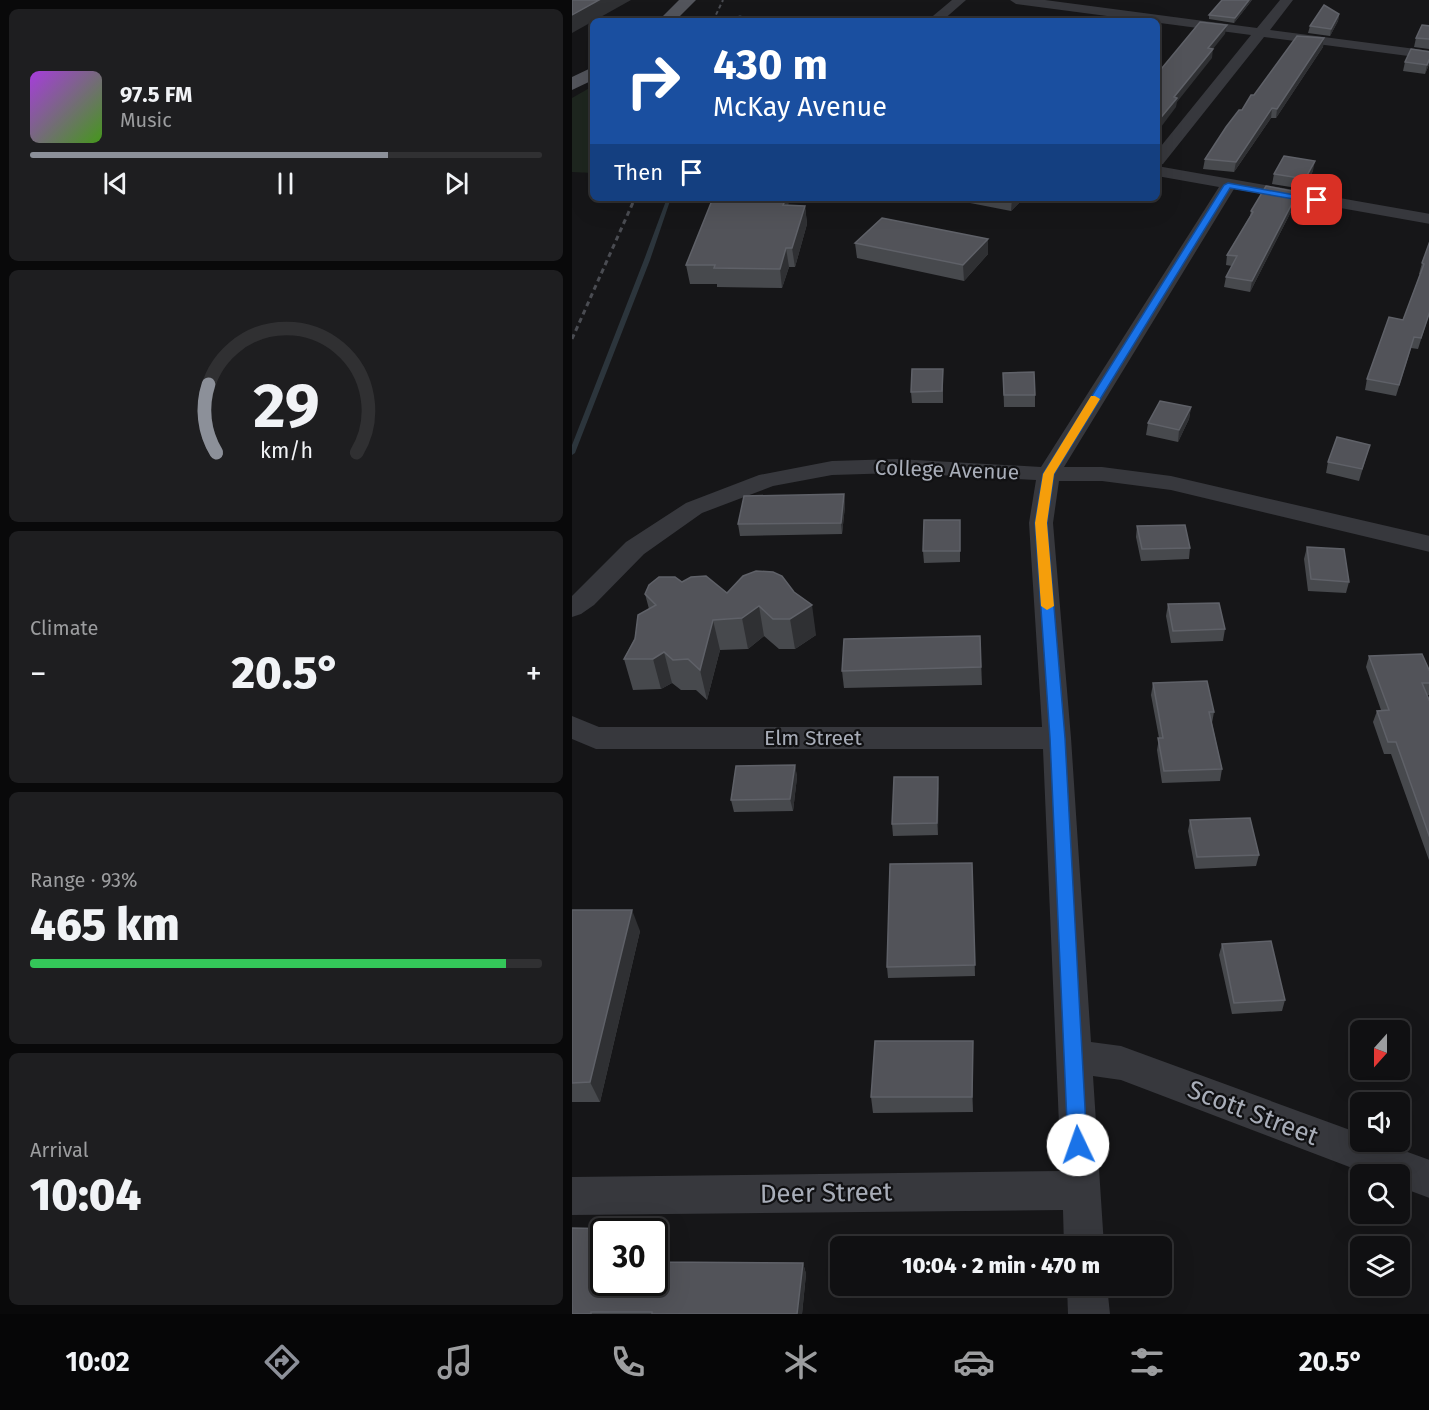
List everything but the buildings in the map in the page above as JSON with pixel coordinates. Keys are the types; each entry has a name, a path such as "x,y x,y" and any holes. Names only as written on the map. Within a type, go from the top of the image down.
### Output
{"main road":[{"path":"669,18 688,0"},
{"path":"572,86 590,74"}],"street":[{"path":"938,18 960,0"},
{"path":"1016,0 1151,18"},
{"path":"1160,157 1263,33 1287,0"},
{"path":"1160,19 1430,55"},
{"path":"1160,172 1430,219"},
{"path":"1083,1236 1057,738 1041,523 1048,474 1228,185"},
{"name":"College Avenue","path":"572,608 585,599 635,548 694,508 767,480 843,467 897,466 1048,474 1102,474 1171,483 1430,544"},
{"name":"Elm Street","path":"572,727 596,738 1057,738"},
{"name":"Scott Street","path":"1074,1056 1121,1063 1430,1179"},
{"name":"Deer Street","path":"572,1196 1080,1190"},
{"path":"1088,1296 1089,1314"}],"shaded area":[{"path":"590,88 590,173 572,172 572,98"}],"waterway":[{"path":"572,453 668,201"}],"railway":[{"path":"714,18 723,0"},
{"path":"572,339 634,201"}],"slow traffic":[{"path":"1047,606 1041,523 1048,474 1095,399"}],"route":[{"path":"1078,1145 1057,738 1041,523 1048,474 1228,185 1317,200"}]}
